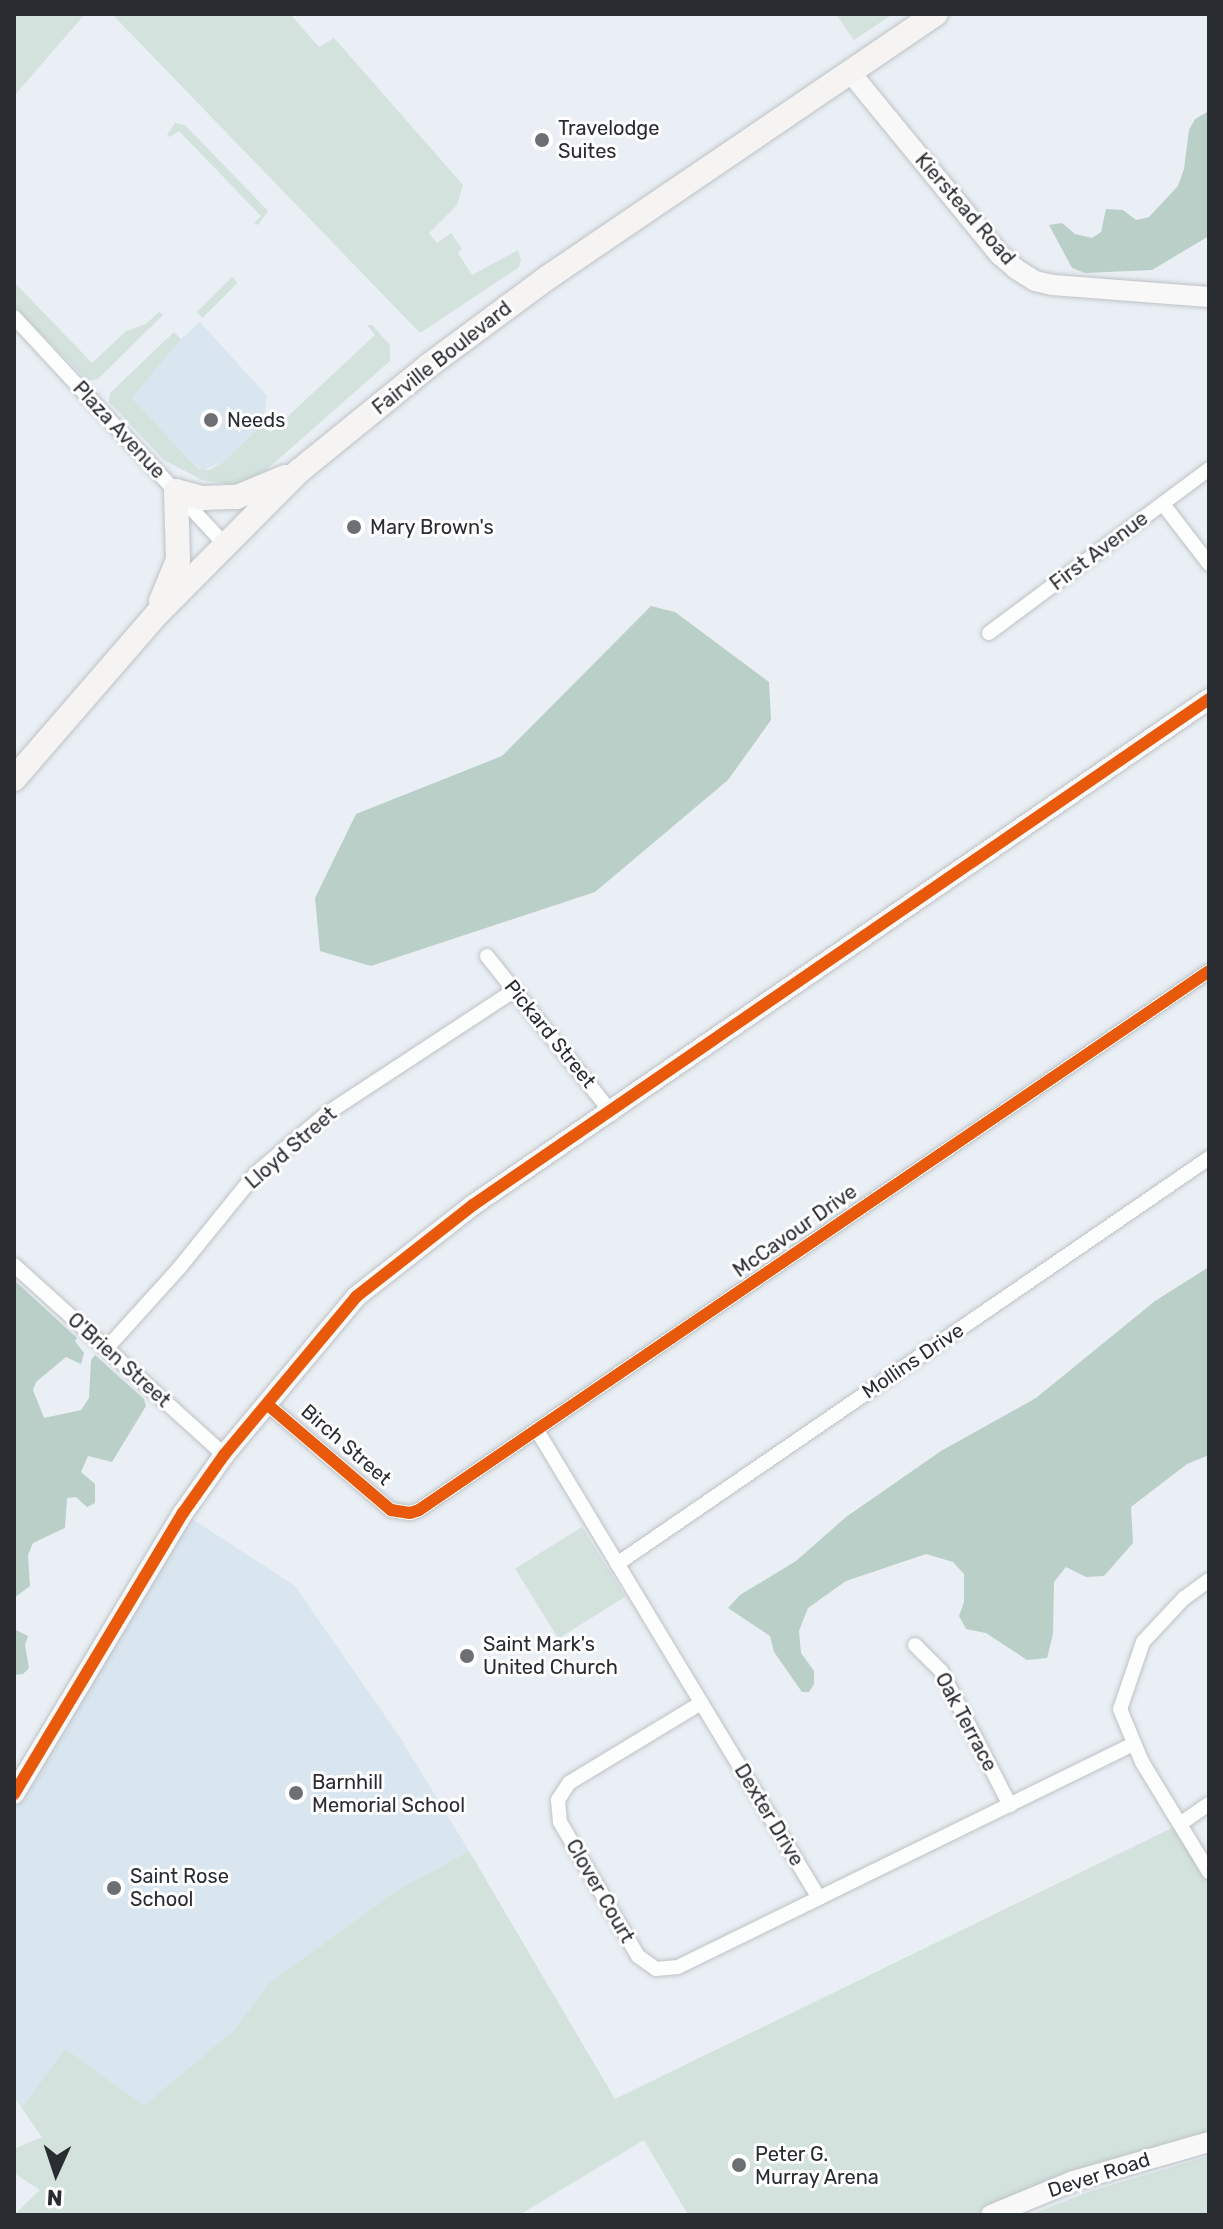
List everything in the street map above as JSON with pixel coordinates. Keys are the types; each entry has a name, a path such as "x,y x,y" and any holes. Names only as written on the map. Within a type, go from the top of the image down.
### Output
{"main road":[{"name":"Fairville Boulevard","path":"14,779 156,615 299,471 428,366 547,278 936,14"},
{"name":"Kierstead Road","path":"850,72 1000,255 1035,281 1209,297"},
{"path":"156,615 178,560 176,491 203,498 237,497 299,471"},
{"path":"14,1794 183,1513 224,1455 357,1296 473,1205 612,1113 1209,699"},
{"name":"Dever Road","path":"991,2215 1073,2181 1209,2142"}],"street":[{"name":"Plaza Avenue","path":"14,317 224,544"},
{"name":"First Avenue","path":"989,633 1209,469"},
{"path":"1163,504 1209,564"},
{"name":"Pickard Street","path":"487,956 612,1113"},
{"name":"McCavour Drive","path":"399,1513 419,1510 538,1432 1209,971"},
{"name":"Lloyd Street","path":"106,1349 180,1267 256,1173 326,1114 515,990"},
{"name":"Mollins Drive","path":"617,1564 1209,1158"},
{"name":"O'Brien Street","path":"14,1265 224,1455"},
{"name":"Birch Street","path":"268,1405 383,1504 399,1513"},
{"name":"Dexter Drive","path":"538,1432 819,1898"},
{"path":"1209,1580 1184,1598 1143,1642 1120,1709 1133,1744 1209,1872"},
{"name":"Oak Terrace","path":"915,1645 941,1671 1010,1805"},
{"name":"Clover Court","path":"701,1703 569,1783 558,1800 560,1822 638,1956 656,1969 678,1967 819,1898"},
{"path":"819,1898 1133,1744"},
{"path":"1180,1824 1209,1804"}],"shaded area":[{"path":"14,14 85,14 14,96"},
{"path":"112,14 290,14 319,47 334,38 463,185 457,205 429,233 437,243 451,233 462,249 458,253 472,275 518,250 521,260 519,267 420,333"},
{"path":"836,14 893,14 854,40"},
{"path":"175,123 185,125 268,211 258,225 254,223 261,216 179,131 170,137 167,135"},
{"path":"232,277 238,283 202,318 197,312"},
{"path":"14,282 92,363 126,331 146,324 159,312 163,315 98,379 88,381 14,306"},
{"path":"200,322 267,396 263,424 222,463 203,470 192,463 132,398 181,339"},
{"path":"367,325 372,325 390,345 390,361 265,471 235,485 202,480 164,460 109,402 110,393 174,332 181,339 132,398 192,463 199,469 209,470 222,463 263,424 271,432 375,335"},
{"path":"183,1513 295,1586 399,1736 469,1851 398,1890 269,1983 234,2030 144,2107 42,2137 14,2097 14,1794"},
{"path":"582,1527 625,1597 558,1638 515,1569"},
{"path":"1180,1824 1209,1872 1209,2142 991,2215 688,2215 644,2140 519,2215 14,2215 40,2190 14,2173 14,2149 42,2137 22,2108 65,2049 144,2106 234,2030 269,1983 398,1890 469,1851 615,2099"},
{"path":"1209,2156 1209,2215 1030,2215 1088,2192"}],"green space":[{"path":"1209,111 1209,236 1152,270 1085,273 1072,268 1049,225 1062,223 1075,234 1092,238 1101,232 1106,209 1123,210 1136,220 1149,217 1178,186 1184,169 1189,130 1195,119"},
{"path":"651,606 675,612 769,682 771,720 728,780 595,892 371,966 320,951 315,898 356,814 502,756"},
{"path":"1209,1267 1209,1455 1187,1464 1131,1507 1133,1543 1104,1576 1086,1577 1066,1567 1054,1582 1053,1634 1047,1658 1027,1660 986,1633 966,1629 959,1616 964,1602 964,1574 953,1562 926,1554 846,1581 808,1608 799,1631 801,1653 814,1671 814,1684 809,1692 802,1692 774,1652 770,1636 728,1608 740,1595 796,1561 846,1517 941,1451 1036,1398 1155,1301"},
{"path":"14,1280 77,1338 75,1341 84,1353 81,1364 66,1357 36,1382 33,1390 44,1418 81,1410 89,1398 91,1360 95,1355 144,1399 146,1406 112,1462 88,1456 81,1472 95,1484 95,1503 87,1507 76,1497 67,1498 65,1528 33,1543 28,1555 30,1586 14,1598"},
{"path":"14,1629 28,1636 25,1645 29,1668 23,1674 14,1675"}],"cycle path":[{"path":"14,1794 183,1513 224,1455 357,1296 473,1205 1209,699"},
{"path":"268,1405 391,1510 410,1513 419,1510 1209,971"}],"place":[{"name":"Travelodge Suites","path":"542,140"},
{"name":"Needs","path":"211,420"},
{"name":"Mary Brown's","path":"354,527"},
{"name":"Saint Mark's United Church","path":"467,1656"},
{"name":"Barnhill Memorial School","path":"296,1793"},
{"name":"Saint Rose School","path":"114,1888"},
{"name":"Peter G. Murray Arena","path":"739,2165"}]}
